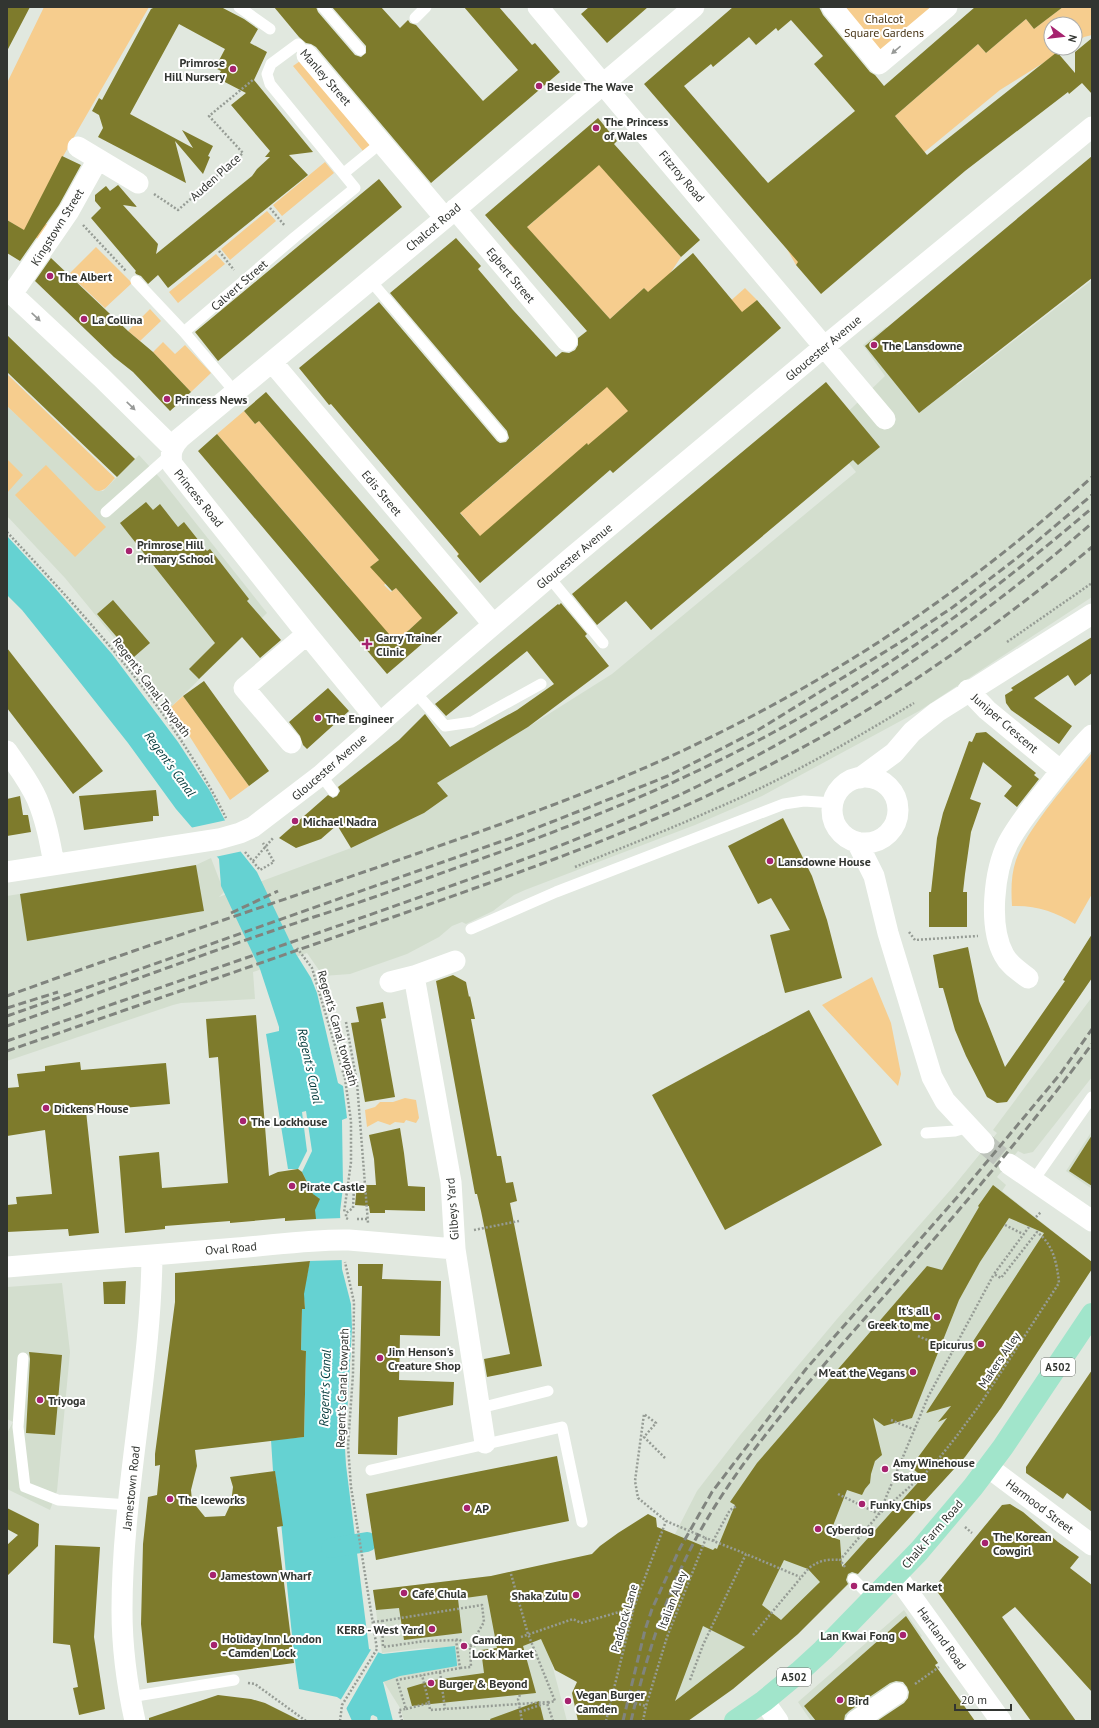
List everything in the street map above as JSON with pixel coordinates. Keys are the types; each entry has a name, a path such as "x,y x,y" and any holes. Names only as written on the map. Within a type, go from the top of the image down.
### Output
{"main road":[{"name":"Chalk Farm Road","path":"734,1721 764,1701 823,1650 928,1541 988,1467 1038,1397 1092,1314"}],"street":[{"name":"Fitzroy Road","path":"538,7 885,419"},
{"name":"Chalcot Road","path":"171,451 180,438 694,7"},
{"path":"832,7 879,64 947,7"},
{"name":"Manley Street","path":"307,55 382,142 450,213"},
{"name":"Gloucester Avenue","path":"7,872 245,836 263,821 327,783 379,722 493,624 825,346 1092,127"},
{"path":"78,147 138,183"},
{"name":"Kingstown Street","path":"10,293 69,211 98,158"},
{"name":"Egbert Street","path":"450,213 567,341"},
{"name":"Princess Road","path":"10,293 101,377 171,451 172,464 379,722"},
{"name":"Edis Street","path":"272,362 493,624"},
{"path":"968,690 1092,614"},
{"path":"291,743 244,688 307,634"},
{"name":"Juniper Crescent","path":"860,778 894,752 924,722 968,690 987,710 1061,771"},
{"path":"1028,978 1010,964 1005,957 996,935 996,885 1001,862 1008,843 1020,822 1092,735"},
{"path":"7,751 28,781 36,798 47,828 54,864"},
{"path":"891,790 894,752"},
{"path":"860,778 870,778 880,781 891,790 898,808 892,829 881,839 874,842 857,842 848,839 835,825 832,814 836,793 850,780 860,778"},
{"path":"874,876 881,839"},
{"path":"857,842 874,876 888,933 932,1077 945,1101 984,1143"},
{"path":"390,982 414,976 455,961"},
{"name":"Gilbeys Yard","path":"414,976 451,1182 455,1249 485,1443"},
{"path":"1009,1164 1090,1219"},
{"name":"Oval Road","path":"7,1267 301,1241 345,1239 455,1249"},
{"name":"Jamestown Road","path":"135,1721 124,1653 122,1611 129,1505 151,1302 152,1255"},
{"name":"Harmood Street","path":"988,1467 1092,1545"},
{"name":"Hartland Road","path":"896,1575 1001,1721"},
{"path":"856,1721 897,1693"},
{"path":"764,1701 778,1721"}],"lane":[{"path":"240,7 270,29"},
{"path":"323,7 360,50"},
{"path":"415,18 426,7"},
{"name":"Manley Street","path":"271,64 298,44 307,55"},
{"path":"271,64 267,74 270,84 344,173 382,142"},
{"name":"Calvert Street","path":"184,332 294,237 355,188 344,173"},
{"path":"370,280 502,436"},
{"path":"136,281 184,332 235,392"},
{"path":"106,512 171,451"},
{"path":"548,577 603,643"},
{"path":"415,692 445,726 472,722 541,684"},
{"path":"471,930 556,892 784,804 804,801 833,803"},
{"path":"1033,1181 1092,1097"},
{"path":"926,1133 955,1131 969,1128"},
{"path":"22,1358 18,1427 25,1487 58,1500 129,1505"},
{"path":"480,1408 548,1391"},
{"path":"371,1470 485,1443 562,1427 582,1522"},
{"path":"853,1579 872,1598"},
{"path":"130,1697 234,1680"}],"path":[{"name":"Auden Place","path":"138,183 178,210 243,153 210,116 271,64"},
{"path":"270,208 294,237"},
{"path":"69,211 136,281"},
{"path":"219,251 243,281"},
{"name":"Regent's Canal Towpath","path":"7,532 74,604 115,652 188,750 216,797 245,836 274,862 260,870 245,836"},
{"path":"1003,645 1092,584"},
{"path":"572,868 711,811 766,785 886,720 920,699"},
{"path":"906,928 915,940 996,935"},
{"name":"Regent's Canal towpath","path":"297,948 312,968 345,1078 351,1121 351,1162 349,1186 344,1213"},
{"path":"346,1022 357,1083 368,1228"},
{"path":"346,1218 346,1213 353,1208 354,1187 349,1186"},
{"path":"1036,1217 1040,1212"},
{"path":"469,1231 519,1221"},
{"path":"1005,1225 1023,1234"},
{"path":"838,1494 879,1514 928,1398 994,1274 1029,1227"},
{"name":"Makers Alley","path":"840,1560 879,1514 932,1467 956,1437 981,1403 1059,1283 1057,1268 1050,1245 1037,1232 1001,1278 994,1274"},
{"name":"Regent's Canal towpath","path":"345,1262 354,1302 348,1446 351,1487 357,1516 373,1622"},
{"path":"918,1336 954,1351"},
{"path":"665,1458 644,1437 656,1423 644,1414 635,1481 638,1498 666,1521 800,1577"},
{"path":"892,1420 915,1430"},
{"path":"713,1541 730,1510 737,1506"},
{"name":"Paddock Lane","path":"606,1721 634,1608 666,1521"},
{"path":"964,1526 972,1533"},
{"name":"Italian Alley","path":"643,1721 646,1706 667,1637 706,1538"},
{"path":"690,1680 703,1645 746,1554"},
{"path":"753,1635 800,1577 817,1562 826,1559 840,1560 853,1579"},
{"path":"511,1574 528,1634 555,1701"},
{"path":"340,1721 342,1705 377,1649 373,1622 482,1605 484,1622 470,1646 471,1667 422,1674 397,1680 406,1709"},
{"path":"521,1637 573,1619 581,1623 634,1608"},
{"path":"382,1621 384,1648 425,1641 458,1639 470,1646 504,1640"},
{"path":"456,1640 460,1668"},
{"path":"897,1693 902,1693 954,1656"},
{"path":"440,1672 445,1709"},
{"path":"422,1674 430,1710 555,1701"},
{"path":"234,1680 255,1684 306,1721"},
{"path":"520,1695 518,1699 522,1721"},
{"path":"612,1698 646,1706"},
{"path":"520,1712 555,1701"},
{"path":"402,1721 399,1710 429,1702"},
{"path":"547,1703 553,1721"}],"shaded area":[{"path":"1092,280 1092,597 919,711 762,796 695,825 525,890 514,895 493,911 466,924 462,922 452,926 439,937 407,954 350,974 323,976 307,953 253,972 255,999 181,1003 173,1005 7,1061 7,896 196,865 211,858 224,892 219,897 351,848 424,813 448,796 437,783 612,674 856,472 825,434 885,376 863,345 886,327 922,370 935,359 957,385"},
{"name":"Primrose Hill Primary School","path":"7,406 97,491 103,491 139,455 160,478 267,613 171,707 65,578 7,516"},
{"path":"1092,997 1092,1077 1033,1152 1024,1154 1018,1151 997,1177 1006,1185 1002,1191 1092,1262 1001,1408 965,1457 847,1586 798,1634 733,1689 688,1721 614,1721 672,1540 697,1491 741,1434 837,1319 953,1187 997,1133 993,1130"},
{"path":"1092,1131 1092,1189 1066,1171"},
{"path":"62,1283 70,1352 57,1491 50,1510 7,1489 7,1433 13,1422 7,1419 7,1287"},
{"name":"Camden Lock Market","path":"530,1568 567,1721 404,1721 400,1708 382,1679 457,1664 455,1648 423,1648 382,1653 373,1590 491,1576"},
{"path":"904,1610 922,1636 898,1655 895,1676 900,1682 840,1721 811,1721 798,1702"}],"green space":[{"path":"44,7 149,7 36,207 34,216 48,225 38,239 7,220 7,83"},
{"name":"Chalcot Square Gardens","path":"842,7 934,7 880,52"},
{"path":"1063,7 1092,7 1092,35 1083,38 1083,16 1051,16"},
{"path":"1026,19 1034,29 1043,22 1043,56 1054,56 1000,90 832,228 796,265 787,249 824,206 910,134 895,116 978,44 986,53"},
{"path":"303,59 373,143 363,151 293,66"},
{"path":"325,162 334,173 282,216 273,205"},
{"path":"599,164 681,257 669,275 709,320 745,288 757,300 459,555 453,547 474,529 353,385 472,503 598,395 597,392 683,333 644,288 610,319 533,234 515,250 509,243"},
{"path":"267,211 276,221 230,260 221,249"},
{"path":"96,247 132,283 105,308 69,274"},
{"path":"216,254 225,264 178,303 169,292"},
{"path":"150,309 161,321 140,341 128,331"},
{"path":"163,342 175,354 185,345 211,373 191,392 153,352"},
{"path":"7,374 115,478 104,490 95,490 7,406"},
{"path":"244,411 255,424 259,421 379,560 371,567 392,578 384,585 391,592 396,588 408,602 431,582 445,598 375,660 371,653 348,586 217,434"},
{"path":"7,459 23,475 7,493"},
{"path":"46,465 106,527 75,557 15,495"},
{"path":"183,696 249,786 230,800 171,707"},
{"path":"1091,754 1092,894 1075,924 1061,916 1045,910 1012,906 1013,871 1022,847 1039,819"},
{"path":"872,977 891,1023 901,1074 898,1086 822,1005"},
{"path":"405,1098 416,1100 419,1118 416,1123 406,1120 404,1123 395,1122 390,1125 378,1121 367,1127 365,1110 375,1107 380,1102 393,1102"}],"water":[{"name":"Regent's Canal","path":"7,536 54,587 112,654 178,742 210,791 241,852 257,872 296,954 311,978 317,993 338,1083 343,1086 347,1118 342,1120 343,1187 340,1212 342,1269 351,1304 352,1328 345,1449 369,1649 383,1654 455,1646 457,1664 457,1666 400,1676 383,1682 393,1721 378,1721 377,1717 373,1715 371,1716 370,1721 352,1721 343,1701 337,1697 299,1689 275,1472 273,1471 271,1440 304,1437 306,1351 301,1350 302,1309 305,1309 304,1290 314,1237 314,1205 319,1201 319,1198 314,1196 302,1172 298,1169 288,1169 266,1034 279,1031 279,1027 260,969 221,886 219,859 176,809 128,743 71,671 22,610 7,595"}],"pier":[{"path":"227,820 243,851 215,857 190,828"},
{"path":"306,1111 312,1151 302,1172 298,1169 307,1151 302,1112"},
{"path":"343,1218 344,1260 308,1261 314,1219"},
{"path":"372,1648 379,1651 346,1709 340,1701"}],"building":[{"path":"7,7 30,7 7,51"},
{"path":"155,7 221,7 244,19 258,29 250,43 267,52 254,80 313,152 289,155 308,175 168,288 158,275 148,284 141,276 136,274 136,271 91,218 101,208 95,201 95,195 106,186 110,191 118,185 137,207 123,205 158,244 156,254 252,176 270,157 265,157 270,151 231,105 246,93 217,78 221,71 215,68 225,49 179,24 130,114 193,148 182,130 213,146 208,156 210,157 203,174 175,141 186,183 98,137 103,128 99,115 92,111 99,98 102,100 151,9"},
{"path":"274,7 316,7 318,12 355,55 361,57 366,53 366,46 332,7 381,7 400,28 408,20 410,23 416,25 483,101 518,70 464,7 499,7 532,45 535,43 560,72 431,183 316,47 306,43 299,37"},
{"path":"589,7 648,7 607,43 581,14"},
{"path":"733,7 819,7 823,15 870,72 875,75 884,86 975,7 1063,7 1051,16 1043,16 1043,22 1034,29 1026,19 986,53 978,44 895,116 927,155 1052,56 1060,56 1075,73 1075,56 1083,56 1083,45 1092,38 1092,94 1082,83 1069,94 1068,92 965,171 821,294 796,265 798,262 644,84","holes":["791,20 823,56 814,64 855,111 768,183 684,86 711,64 713,67 749,37 756,45 776,28 778,31"]},
{"path":"598,118 617,141 614,144 700,240 681,257 599,165 527,227 610,319 644,288 648,292 693,253 742,312 757,300 781,328 613,473 610,470 480,583 457,556 459,554 331,404 329,405 299,368 379,302 497,441 500,443 506,442 509,438 507,431 390,293 456,238 481,266 478,269 556,357 562,352 569,353 575,350 578,345 578,338 587,331 485,215","holes":["607,387 628,411 588,445 587,443 480,536 460,513"]},
{"path":"62,156 81,165 59,205 20,261 7,253 7,220 24,230"},
{"path":"1092,156 1092,278 919,413 865,346"},
{"path":"379,179 402,207 218,361 195,332"},
{"path":"51,258 128,331 153,352 191,392 170,411 133,372 114,357 35,281"},
{"path":"7,335 135,459 117,477 7,372"},
{"path":"826,382 880,447 858,465 853,460 651,630 626,601 597,625 572,594"},
{"path":"266,392 458,613 387,674 198,451 217,434 395,641 409,630 422,618 396,588 392,591 370,567 379,560 259,421 255,424 244,411"},
{"path":"146,502 153,510 160,504 178,527 184,522 207,551 210,549 249,599 247,601 281,640 260,658 242,637 199,679 189,669 215,643 120,523"},
{"path":"113,600 150,643 134,657 97,614"},
{"path":"561,603 587,634 585,636 609,666 528,727 437,783 448,796 424,813 351,848 337,825 321,839 296,848 279,838 328,795 333,798 337,796 340,791 338,787 399,740 425,714 450,747 517,710 554,684 527,651 446,716 435,704"},
{"path":"1092,637 1092,673 1075,686 1068,675 1034,698 1072,726 1059,744 1011,710 1006,703 1005,695 1013,690 1011,688"},
{"path":"7,648 103,771 73,794 7,708"},
{"path":"204,681 269,771 249,786 183,696"},
{"name":"The Engineer","path":"328,688 349,711 307,749 303,745 300,736 289,722"},
{"path":"986,732 1036,773 1034,775 1039,779 1017,807 1004,796 1012,786 983,762 970,799 981,803 971,832 965,874 963,892 967,892 967,927 929,927 929,892 931,892 937,838 943,813 969,741 972,742 976,733"},
{"path":"156,790 159,816 153,816 153,821 84,830 79,796"},
{"path":"20,796 23,815 28,815 31,832 7,836 7,799"},
{"path":"783,818 812,876 827,920 842,978 785,993 770,935 790,930 771,898 758,904 728,846"},
{"path":"196,865 204,911 27,941 20,894"},
{"path":"1092,934 1092,978 1007,1102 997,1103 987,1097 966,1056 955,1030 943,988 939,988 933,955 968,947 979,1001 1005,1067 1065,981 1063,980"},
{"path":"453,975 466,982 475,1019 471,1019 497,1156 501,1156 506,1183 513,1182 517,1201 510,1203 542,1366 487,1377 484,1359 510,1354 481,1211 477,1194 475,1194 436,981"},
{"path":"383,1002 386,1018 381,1019 395,1097 365,1102 351,1023 359,1022 356,1007"},
{"path":"809,1010 882,1145 725,1230 652,1095"},
{"name":"The Lockhouse","path":"256,1015 269,1176 278,1172 298,1169 302,1172 313,1194 320,1199 315,1210 316,1219 285,1221 285,1218 230,1223 230,1221 165,1226 165,1229 125,1233 119,1156 159,1152 162,1188 228,1183 218,1057 209,1058 206,1019"},
{"path":"80,1062 81,1070 166,1063 170,1104 86,1111 99,1233 69,1236 68,1229 7,1232 7,1205 17,1204 16,1197 52,1194 45,1130 7,1136 7,1088 19,1087 17,1074 45,1071 45,1066"},
{"path":"400,1128 408,1186 425,1187 425,1211 385,1210 385,1213 370,1213 369,1206 355,1205 357,1185 376,1185 374,1159 369,1135"},
{"path":"1092,1135 1092,1186 1069,1171"},
{"path":"993,1185 1092,1262 1092,1269 1001,1408 965,1457 858,1574 852,1572 848,1574 846,1580 848,1584 798,1634 733,1689 688,1721 578,1721 572,1693 577,1682 555,1670 541,1639 523,1646 536,1693 412,1706 407,1688 434,1680 484,1673 481,1650 497,1648 487,1595 458,1599 462,1633 404,1640 399,1608 376,1610 373,1590 491,1576 592,1554 618,1533 648,1514 656,1518 657,1527 713,1550 715,1548 717,1549 735,1505 730,1502 757,1463 927,1266 942,1270 979,1207 978,1206","holes":["1009,1218 1044,1233 926,1413 951,1406 938,1422 947,1418 913,1464 913,1469 923,1477 842,1567 840,1540 829,1536 847,1490 862,1495 870,1483 875,1461 882,1455 873,1418 884,1426 912,1418 959,1300 980,1262","784,1560 808,1569 820,1582 781,1620 762,1605","703,1626 745,1647 675,1701"]},
{"path":"310,1261 304,1294 305,1309 302,1309 301,1350 306,1351 304,1437 195,1450 197,1466 191,1490 192,1501 205,1517 225,1516 231,1503 233,1487 230,1477 275,1471 283,1526 277,1527 294,1663 147,1683 141,1624 143,1544 148,1497 157,1495 160,1465 155,1466 155,1454 175,1302 175,1273"},
{"name":"Jim Henson's Creature Shop","path":"358,1264 383,1264 382,1279 441,1281 440,1336 400,1335 399,1380 454,1382 453,1405 398,1417 397,1455 358,1454 362,1286 358,1286"},
{"path":"126,1281 125,1304 104,1304 103,1282"},
{"path":"29,1352 62,1355 55,1435 26,1433 30,1359"},
{"path":"1092,1370 1092,1512 1067,1493 1063,1499 1026,1473 1026,1467"},
{"name":"AP","path":"557,1456 569,1521 376,1560 366,1494"},
{"path":"1010,1504 1023,1512 1058,1542 1079,1557 1070,1568 1092,1585 1092,1692 1015,1607 1002,1617 1076,1721 1031,1721 936,1590 937,1584 1002,1505"},
{"path":"7,1508 39,1524 38,1546 7,1576 7,1545 18,1535 7,1529"},
{"path":"55,1545 100,1547 94,1637 105,1709 79,1715 73,1688 78,1687 70,1645 53,1643"},
{"path":"906,1616 938,1663 935,1665 975,1721 877,1721 904,1703 908,1698 909,1692 907,1687 903,1682 896,1681 890,1683 849,1711 845,1715 844,1721 816,1721 804,1706"},
{"path":"218,1695 251,1699 265,1703 301,1721 149,1721 149,1718"},
{"path":"539,1701 544,1721 491,1721 490,1719"}],"waterway":[{"path":"331,1548 367,1542"}],"tunnel":[{"path":"984,1143 1009,1164"}],"railway":[{"path":"7,996 516,818 602,786 686,749 776,703 872,646 964,583 1008,549 1092,477"},
{"path":"7,1016 511,838 668,776 758,730 904,640 953,607 1017,558 1092,495"},
{"path":"7,1026 200,956 378,896 516,846 629,802 702,769 774,732 816,708 899,656 1017,570 1092,508"},
{"path":"7,1041 508,865 585,836 698,786 803,730 904,667 1000,598 1092,523"},
{"path":"7,1051 533,867 623,832 712,793 801,748 888,697 972,640 1013,610 1092,547"},
{"path":"231,913 278,891"},
{"path":"7,1008 58,992"},
{"path":"623,1721 645,1630 652,1609 680,1548 712,1492 806,1369 960,1194 1061,1073 1092,1029"},
{"path":"631,1721 644,1671 669,1596 679,1572 703,1526 720,1498 779,1418 1010,1149 1092,1044"}],"place":[{"name":"Primrose Hill Nursery","path":"233,69"},
{"name":"Beside The Wave","path":"539,86"},
{"name":"The Princess of Wales","path":"596,128"},
{"name":"The Albert","path":"50,276"},
{"name":"La Collina","path":"84,319"},
{"name":"The Lansdowne","path":"874,345"},
{"name":"Princess News","path":"167,399"},
{"name":"Primrose Hill Primary School","path":"129,551"},
{"name":"Garry Trainer Clinic","path":"367,644"},
{"name":"The Engineer","path":"318,718"},
{"name":"Michael Nadra","path":"295,821"},
{"name":"Lansdowne House","path":"770,861"},
{"name":"Dickens House","path":"46,1108"},
{"name":"The Lockhouse","path":"243,1121"},
{"name":"Pirate Castle","path":"292,1186"},
{"name":"It's all Greek to me","path":"937,1317"},
{"name":"Epicurus","path":"981,1344"},
{"name":"Jim Henson's Creature Shop","path":"380,1358"},
{"name":"M'eat the Vegans","path":"913,1372"},
{"name":"Triyoga","path":"40,1400"},
{"name":"Amy Winehouse Statue","path":"885,1469"},
{"name":"The Iceworks","path":"170,1499"},
{"name":"Funky Chips","path":"862,1504"},
{"name":"AP","path":"467,1508"},
{"name":"Cyberdog","path":"818,1529"},
{"name":"The Korean Cowgirl","path":"985,1543"},
{"name":"Jamestown Wharf","path":"213,1575"},
{"name":"Camden Market","path":"854,1586"},
{"name":"Café Chula","path":"404,1593"},
{"name":"Shaka Zulu","path":"576,1595"},
{"name":"KERB - West Yard","path":"432,1629"},
{"name":"Lan Kwai Fong","path":"903,1635"},
{"name":"Holiday Inn London - Camden Lock","path":"214,1645"},
{"name":"Camden Lock Market","path":"464,1646"},
{"name":"Burger & Beyond","path":"431,1683"},
{"name":"Bird","path":"840,1700"},
{"name":"Vegan Burger Camden","path":"568,1701"}]}
